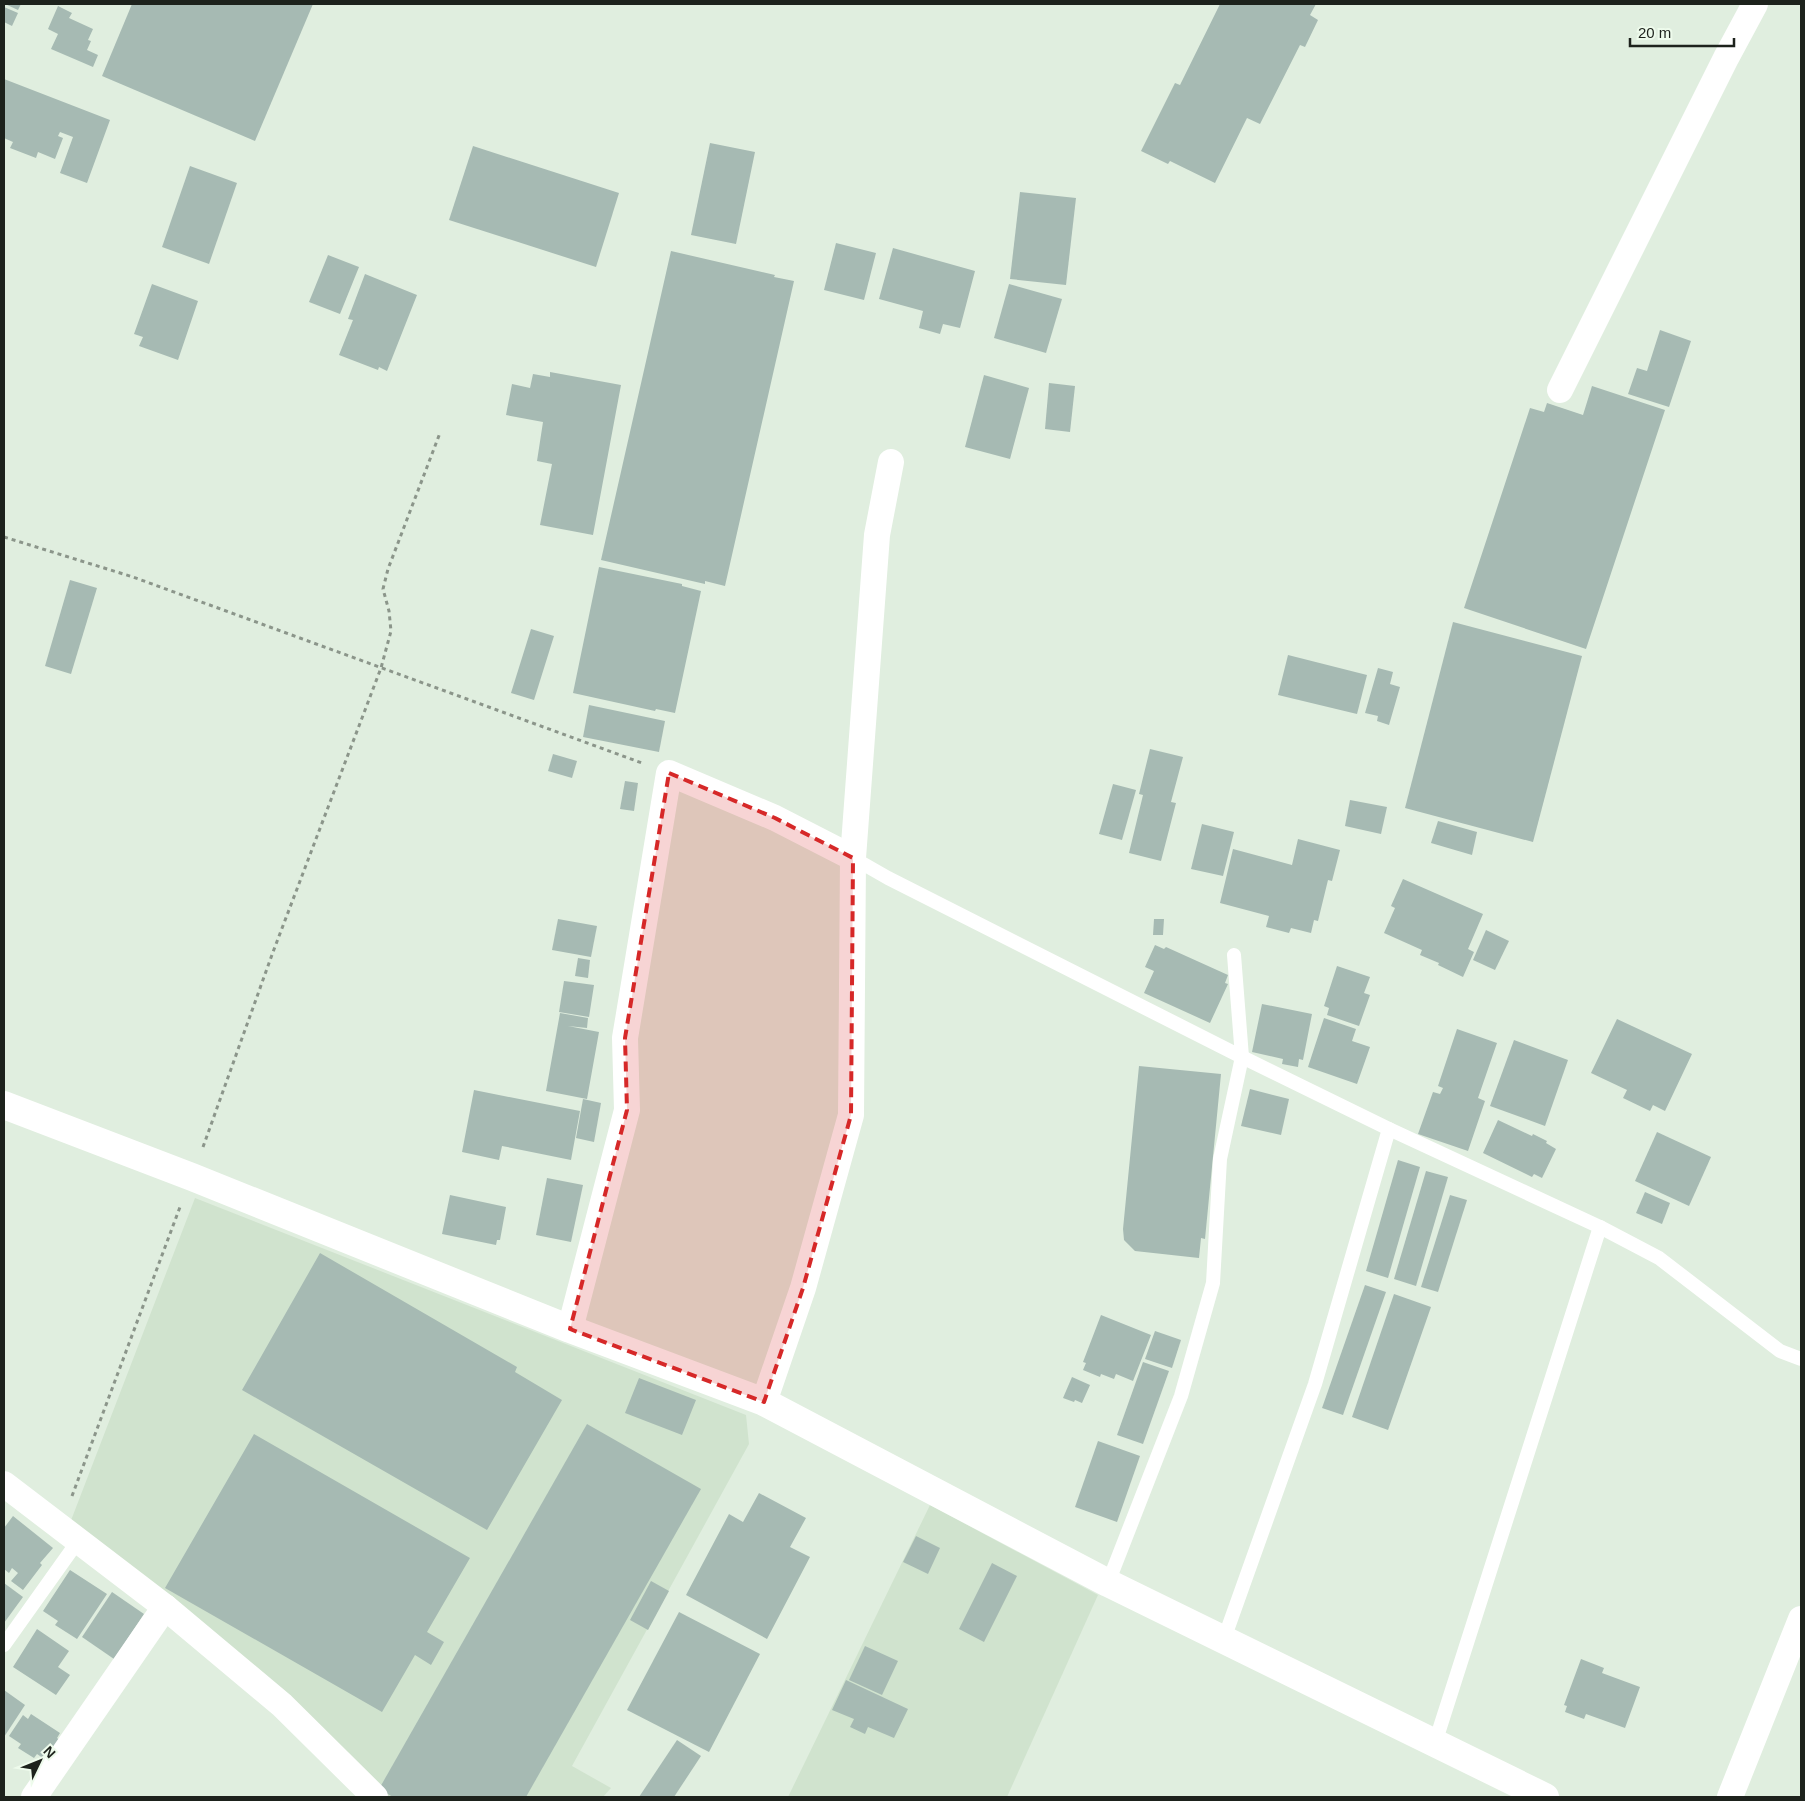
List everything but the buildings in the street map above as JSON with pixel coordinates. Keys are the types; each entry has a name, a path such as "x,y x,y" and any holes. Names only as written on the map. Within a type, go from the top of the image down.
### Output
{"street":[{"path":"1560,390 1721,67 1755,4"},
{"path":"764,1402 802,1288 851,1115 853,858 877,535 890,462"},
{"path":"570,1329 626,1110 625,1038 669,772 775,818 853,858"},
{"path":"4,1105 192,1177 570,1329 764,1402 1108,1582 1545,1797"},
{"path":"4,1484 165,1607 282,1705 375,1797"},
{"path":"34,1797 165,1607"},
{"path":"1730,1797 1801,1619"}],"lane":[{"path":"853,858 888,878 1242,1057 1390,1129 1600,1227 1659,1258 1780,1351 1801,1359"},
{"path":"1108,1582 1181,1396 1213,1283 1220,1159 1242,1057 1234,955"},
{"path":"1224,1640 1315,1384 1390,1129"},
{"path":"1435,1743 1600,1227"},
{"path":"4,1645 69,1534"}],"path":[{"path":"69,1534 192,1177 273,952 381,668 391,632 389,611 383,588 388,569 440,433"},
{"path":"4,537 133,578 669,772"}],"highlighted area":[{"path":"669,773 775,818 853,858 851,1115 803,1288 764,1402 570,1329 627,1110 625,1038"}],"shaded area":[{"path":"195,1198 746,1415 749,1444 572,1766 611,1788 603,1797 386,1797 70,1523"},
{"path":"930,1505 1098,1595 1007,1797 788,1797"}]}
